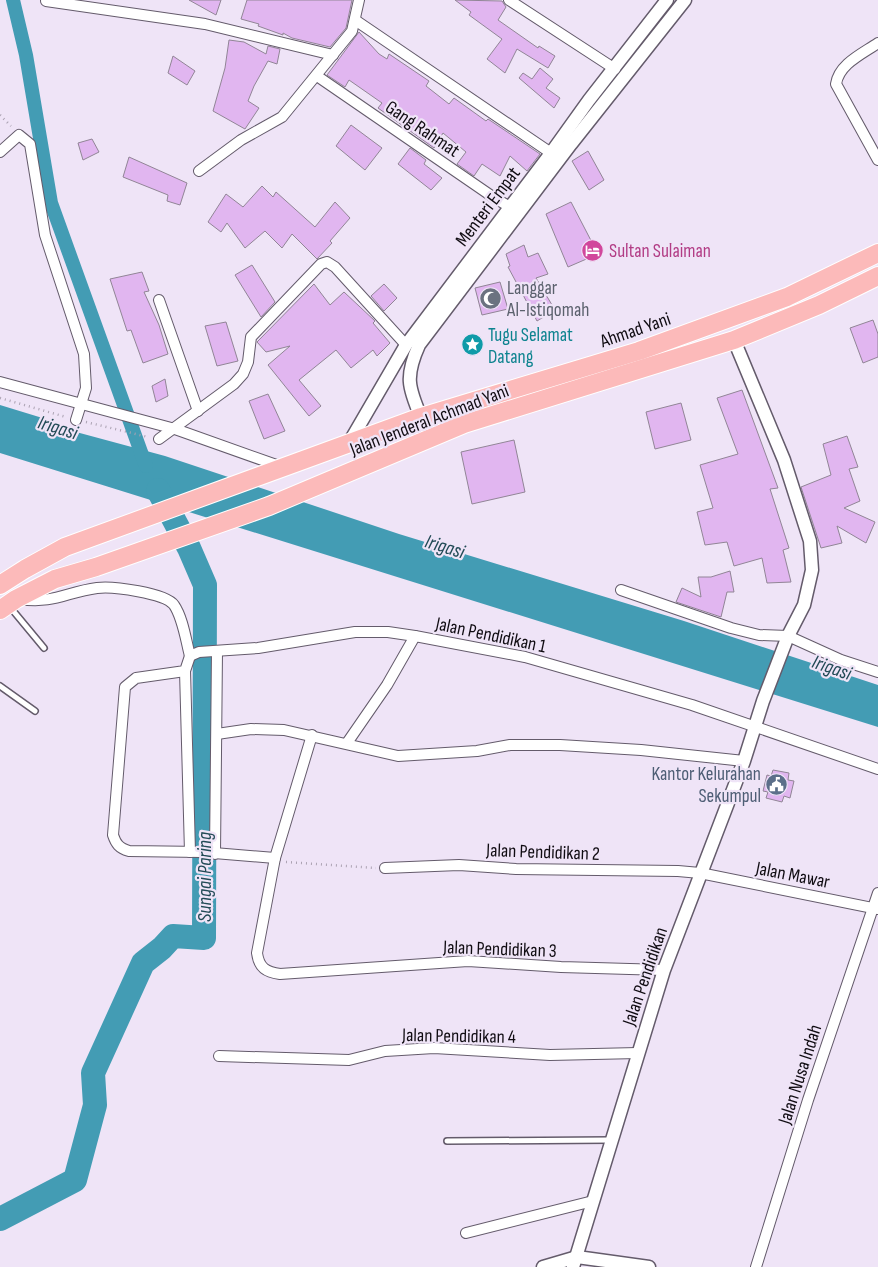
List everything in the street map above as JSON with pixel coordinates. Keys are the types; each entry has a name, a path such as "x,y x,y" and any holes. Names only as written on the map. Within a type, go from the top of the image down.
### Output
{"highway":[{"name":"Ahmad Yani","path":"0,586 25,569 65,547 421,417 557,376 595,374 639,351 788,297 878,253"},
{"name":"Jalan Jenderal Achmad Yani","path":"8,605 55,579 269,506 464,424 560,394 595,374 734,340 820,305 878,276"},
{"path":"557,376 560,394"}],"street":[{"path":"46,0 205,24 333,55"},
{"path":"199,171 241,140 282,118 352,32 359,0"},
{"path":"509,0 619,72"},
{"name":"Menteri Empat","path":"421,417 411,394 408,376 411,363 419,345 448,300 619,72 649,24 667,0"},
{"name":"Menteri Empat","path":"619,72 660,32 684,0"},
{"path":"355,20 555,157"},
{"path":"649,24 660,32"},
{"path":"878,43 845,67 838,75 836,84 878,160"},
{"name":"Gang Rahmat","path":"316,76 493,197 515,210"},
{"path":"0,152 19,135 30,144 45,235 84,354 86,388 76,420"},
{"path":"159,439 176,429 234,384 243,374 248,362 251,337 321,264 327,262 335,267 406,345"},
{"path":"159,300 198,411"},
{"name":"Menteri Empat","path":"349,443 406,345 448,300"},
{"name":"Jalan Pendidikan","path":"575,1262 664,970 744,761 763,701 786,642 804,605 812,570 810,541 784,460 734,340"},
{"path":"0,382 176,429 282,467"},
{"path":"8,605 43,602 99,587 156,595 172,603 177,609 195,654 186,671 190,852"},
{"path":"621,590 731,628 760,634 878,672"},
{"name":"Jalan Pendidikan 1","path":"195,654 258,648 355,632 388,632 415,636 525,657 756,726 878,769"},
{"path":"347,743 415,636"},
{"path":"209,853 217,734 214,651"},
{"path":"186,671 136,678 125,687 113,835 115,842 121,849 129,851 209,853 274,859 312,735"},
{"path":"217,734 251,728 284,730 398,756 441,754 510,745 560,745 641,750 744,761"},
{"name":"Jalan Pendidikan 3","path":"274,859 257,953 258,963 269,972 280,974 334,972 357,968 468,961 560,967 664,970"},
{"name":"Jalan Pendidikan 2","path":"385,868 459,865 700,873"},
{"name":"Jalan Mawar","path":"700,873 876,909"},
{"name":"Jalan Nusa Indah","path":"756,1267 808,1100 876,909 878,893"},
{"name":"Jalan Pendidikan 4","path":"219,1056 348,1060 385,1051 434,1048 550,1055 638,1053"},
{"path":"466,1233 593,1201"},
{"path":"543,1267 575,1262 649,1267"}],"lane":[{"path":"8,605 44,648"},
{"path":"0,686 35,711"},
{"path":"447,1140 611,1140"}],"path":[{"path":"0,115 19,135"},
{"path":"274,859 385,868"}],"water":[{"name":"Irigasi","path":"0,405 49,420 65,429 165,456 399,534 684,621 878,685 878,727 0,453"}],"building":[{"path":"189,0 221,0 216,15"},
{"path":"247,0 352,0 346,28 330,47 292,38 283,33 283,35 258,26 259,24 241,19"},
{"path":"455,0 502,1 506,7 498,20 538,48 539,46 555,56 548,68 517,49 505,73 487,59 502,39 469,15 471,12"},
{"path":"359,32 379,54 387,59 389,54 429,81 426,86 449,104 454,98 486,121 488,119 540,154 527,171 510,156 500,176 482,164 474,176 457,164 466,152 443,133 434,148 378,108 382,103 349,80 345,87 327,75"},
{"path":"229,40 244,42 266,54 268,46 280,49 277,64 268,61 254,86 248,101 259,108 245,129 213,111 225,68"},
{"path":"173,56 195,71 187,85 168,73"},
{"path":"540,68 553,79 546,88 560,98 554,108 519,78 523,73 532,79"},
{"path":"351,125 382,148 365,170 336,146"},
{"path":"92,139 99,152 83,160 78,143"},
{"path":"410,148 426,160 424,164 442,178 431,190 398,164"},
{"path":"588,151 604,180 589,190 572,161"},
{"path":"129,157 187,183 180,205 167,201 168,195 123,177"},
{"path":"262,186 273,197 276,192 315,227 335,202 350,218 330,241 332,243 317,259 292,234 282,248 265,231 245,248 227,223 221,232 208,222 226,194 243,207"},
{"path":"571,202 598,254 568,267 546,214"},
{"path":"524,245 528,257 538,253 548,274 536,278 555,310 537,321 508,267 510,266 506,254"},
{"path":"252,265 275,302 261,317 235,275"},
{"path":"142,272 149,291 144,292 159,325 168,354 143,363 131,330 127,331 110,279"},
{"name":"Langgar Al-Istiqomah","path":"500,282 508,309 482,315 475,288"},
{"path":"314,284 330,305 344,292 375,321 373,323 390,343 377,356 373,350 351,368 336,350 299,380 321,406 309,416 268,365 290,346 266,352 257,342"},
{"path":"384,284 397,298 384,311 371,296"},
{"path":"873,320 878,334 878,357 863,363 850,328"},
{"path":"226,322 238,361 217,366 205,326"},
{"path":"165,379 168,396 156,402 152,386"},
{"path":"742,390 778,488 770,489 789,548 783,550 791,582 767,583 762,558 734,566 727,542 705,545 697,512 713,508 700,465 738,454 717,398"},
{"path":"268,394 285,431 264,439 249,401"},
{"path":"681,403 691,440 655,449 646,412"},
{"path":"847,436 858,467 849,469 860,501 844,508 875,522 866,543 837,526 842,543 821,548 801,487 831,475 823,444"},
{"path":"514,440 525,492 472,504 461,452"},
{"path":"730,571 734,592 727,592 721,617 676,602 682,588 701,597 698,577 711,577"},
{"name":"Kantor Kelurahan Sekumpul","path":"773,770 789,773 788,780 794,781 790,798 784,796 782,802 766,798 768,792 763,791 767,775 771,776"}],"waterway":[{"path":"13,0 26,55 51,203 146,466"},
{"name":"Sungai Paring","path":"0,1219 75,1180 95,1105 93,1073 143,963 162,948 173,936 204,938 205,585 189,548 158,490"}],"place":[{"name":"Sultan Sulaiman","path":"593,250"},
{"name":"Langgar Al-Istiqomah","path":"491,298"},
{"name":"Tugu Selamat Datang","path":"472,345"},
{"name":"Kantor Kelurahan Sekumpul","path":"777,784"}]}
